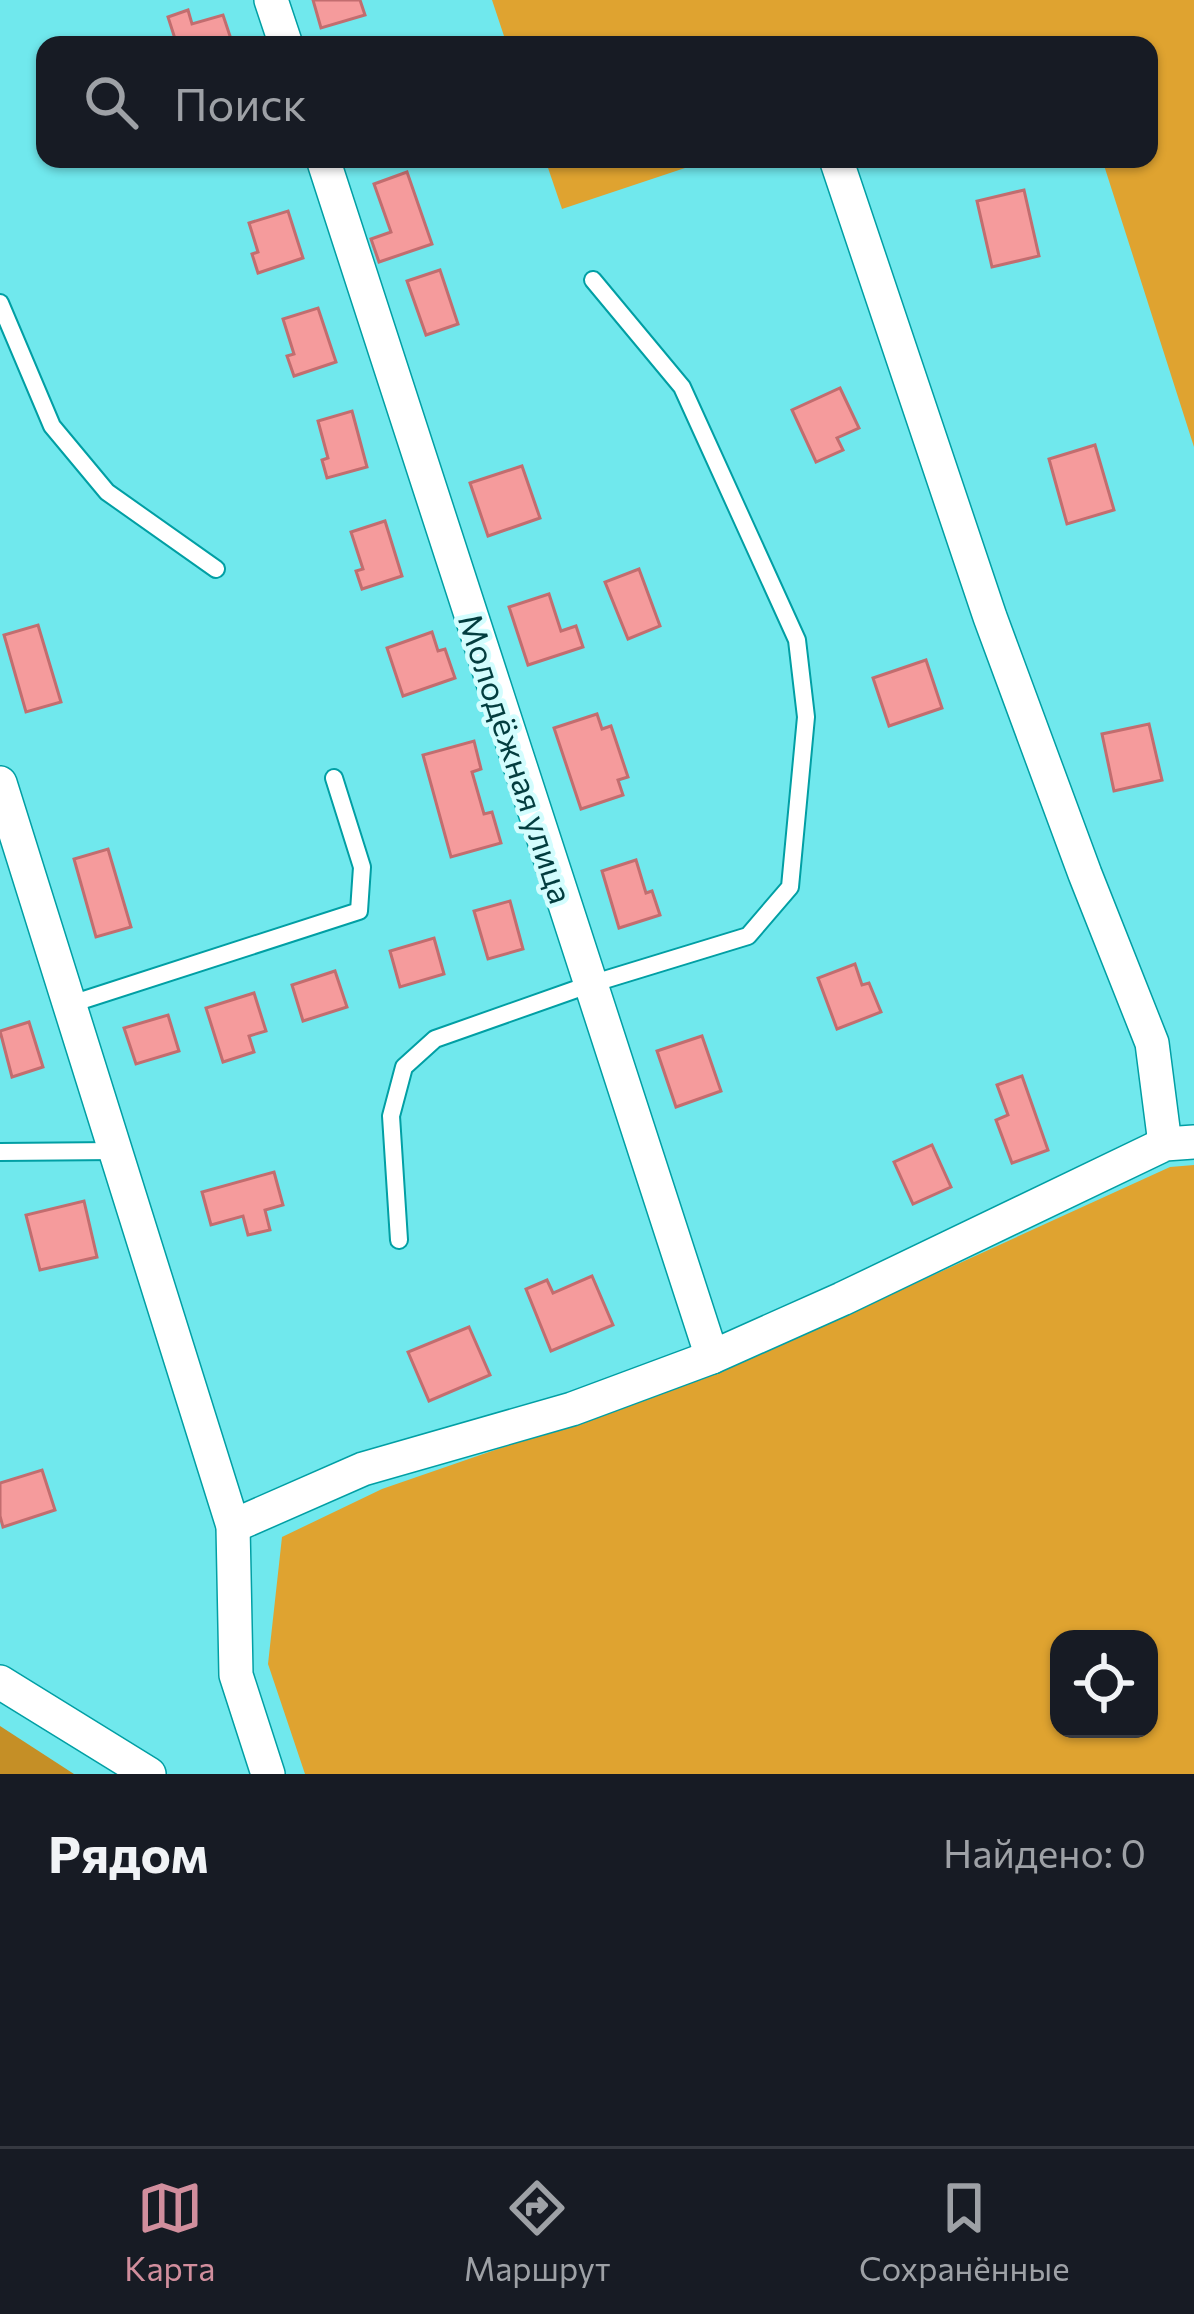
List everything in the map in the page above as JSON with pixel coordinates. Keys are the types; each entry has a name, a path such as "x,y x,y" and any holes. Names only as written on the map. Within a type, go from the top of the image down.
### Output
{"street":[{"path":"271,0 283,36"},
{"name":"Молодёжная улица","path":"326,168 712,1357"},
{"path":"233,1526 363,1469 572,1409 712,1357 1179,1143 1152,1043 990,617 839,168"},
{"path":"0,783 233,1526 236,1675 268,1774"},
{"path":"0,1682 149,1774"}],"lane":[{"path":"399,1240 391,1116 404,1067 434,1040 591,984 748,936 790,887 806,718 797,640 682,387 593,280"},
{"path":"0,302 52,425 107,492 216,569"},
{"path":"70,1004 358,911 362,867 334,778"},
{"path":"0,1152 116,1151"}],"shaded area":[{"path":"492,0 1194,0 1194,447 1105,168 1158,168 1158,36 504,36"},
{"path":"548,168 685,168 562,209"},
{"path":"1194,1165 1194,1774 305,1774 268,1664 282,1537 382,1489 721,1372 1170,1167"},
{"path":"0,1726 74,1774 0,1774"}],"building":[{"path":"313,0 360,0 365,15 321,28"},
{"path":"188,10 192,24 223,15 230,36 174,36 168,17"},
{"path":"407,172 432,244 379,262 371,239 391,232 374,184"},
{"path":"1024,190 1039,256 992,267 977,201"},
{"path":"288,211 303,258 258,273 252,254 258,252 249,223"},
{"path":"440,270 458,324 426,335 407,281"},
{"path":"318,308 336,362 294,376 287,356 294,354 283,319"},
{"path":"840,388 859,428 837,438 843,450 816,462 792,410"},
{"path":"352,411 367,467 327,478 322,460 328,458 318,421"},
{"path":"1095,445 1114,510 1067,524 1049,459"},
{"path":"522,466 540,518 488,536 470,483"},
{"path":"385,521 402,576 362,589 356,571 363,569 351,532"},
{"path":"639,569 660,626 628,639 605,582"},
{"path":"549,594 561,631 576,626 583,647 528,665 509,607"},
{"path":"38,625 61,702 26,712 4,635"},
{"path":"432,632 438,651 445,649 455,678 403,696 387,648"},
{"path":"926,660 942,708 889,726 873,678"},
{"path":"597,714 602,729 611,726 628,777 618,780 623,795 581,809 554,728"},
{"path":"1149,724 1162,780 1114,791 1102,734"},
{"path":"474,741 481,769 472,772 484,814 492,812 501,843 451,857 423,755"},
{"path":"108,849 131,927 96,937 74,859"},
{"path":"636,860 646,893 652,891 660,915 619,928 602,871"},
{"path":"510,901 523,949 488,959 474,911"},
{"path":"434,938 444,974 400,987 390,951"},
{"path":"855,964 862,985 869,983 881,1012 837,1029 818,978"},
{"path":"335,971 347,1007 303,1021 292,985"},
{"path":"254,993 266,1031 249,1036 254,1052 223,1062 206,1008"},
{"path":"168,1015 179,1051 136,1064 124,1028"},
{"path":"29,1022 43,1067 12,1077 0,1031"},
{"path":"702,1036 721,1091 676,1107 657,1051"},
{"path":"1022,1076 1048,1150 1012,1163 996,1120 1008,1115 997,1085"},
{"path":"932,1145 951,1187 913,1204 894,1162"},
{"path":"274,1172 283,1205 265,1210 270,1230 248,1235 243,1216 211,1225 202,1192"},
{"path":"84,1201 97,1257 40,1270 26,1215"},
{"path":"592,1276 613,1325 551,1351 526,1289 547,1280 553,1293"},
{"path":"469,1327 490,1375 429,1401 408,1352"},
{"path":"42,1470 55,1510 3,1527 0,1483"}]}
